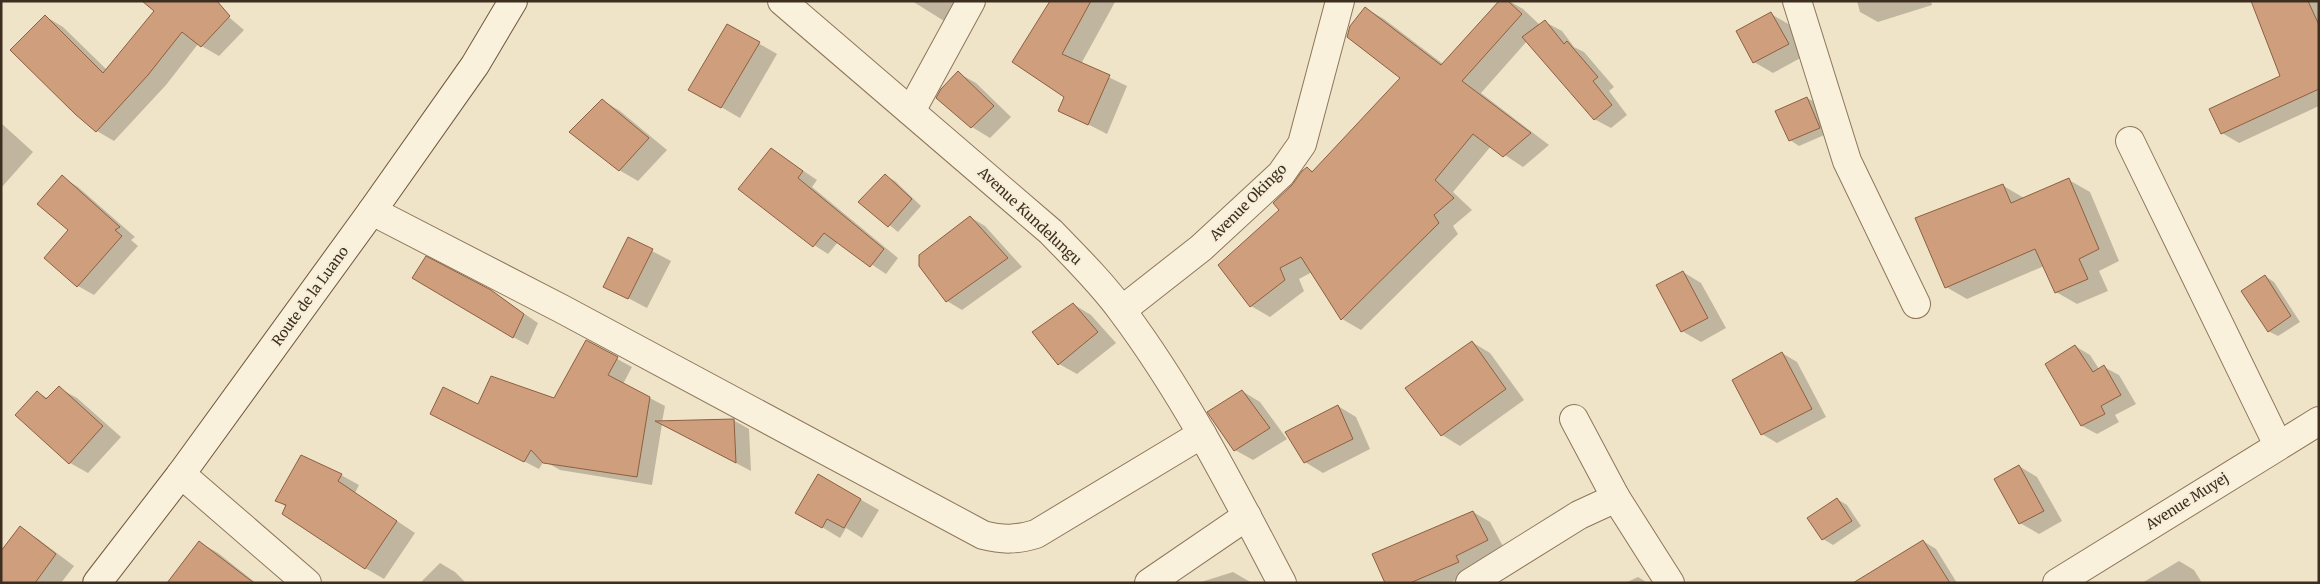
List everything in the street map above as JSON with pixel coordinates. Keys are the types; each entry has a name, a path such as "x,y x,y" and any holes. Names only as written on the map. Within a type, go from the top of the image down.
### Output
{"street":[{"name":"Route de la Luano","path":"97,583 181,474 372,211 476,65 513,1"},
{"name":"Avenue Kundelungu","path":"782,1 1051,232 1122,310 1202,434 1282,583"},
{"path":"912,111 971,1"},
{"name":"Avenue Okingo","path":"1122,310 1201,248 1281,174 1302,144 1340,1"},
{"path":"1797,1 1847,161 1916,304"},
{"path":"2130,141 2278,445"},
{"path":"372,211 562,309 983,535 1002,540 1016,540 1036,534 1202,434"},
{"path":"1574,419 1616,498 1670,583"},
{"name":"Avenue Muyej","path":"2057,583 2319,421"},
{"path":"181,474 307,583"},
{"path":"1470,583 1571,520 1616,498"},
{"path":"1149,583 1247,516"}],"building":[{"path":"142,1 217,1 230,16 201,47 182,32 148,75 96,132 10,50 45,15 103,73 154,11"},
{"path":"1050,1 1091,1 1062,54 1110,75 1088,125 1058,111 1064,97 1012,62"},
{"path":"1499,1 1508,1 1522,14 1462,81 1531,133 1503,157 1473,134 1435,180 1454,198 1434,215 1439,223 1341,320 1301,257 1280,268 1285,280 1250,307 1218,265 1279,210 1273,203 1292,185 1302,171 1307,167 1312,172 1400,78 1347,37 1350,26 1365,7 1441,65"},
{"path":"2251,1 2308,1 2319,25 2319,89 2221,134 2209,109 2280,76"},
{"path":"1771,12 1789,44 1753,63 1736,31"},
{"path":"1545,20 1564,44 1567,41 1598,77 1593,81 1612,105 1594,120 1522,37"},
{"path":"727,24 760,42 721,108 688,90"},
{"path":"958,71 994,106 971,128 936,98 941,89"},
{"path":"1807,97 1820,128 1789,141 1775,111"},
{"path":"602,99 649,138 619,171 569,132"},
{"path":"771,148 803,171 798,178 884,249 870,267 824,233 813,247 738,189"},
{"path":"885,174 912,199 888,227 858,202"},
{"path":"62,175 120,227 115,230 122,236 77,287 44,258 68,230 37,204"},
{"path":"2069,178 2099,249 2079,259 2088,279 2055,293 2035,249 1945,288 1915,218 2003,184 2011,203"},
{"path":"970,216 1008,258 946,302 919,266 919,255"},
{"path":"628,237 653,249 628,299 603,287"},
{"path":"426,256 491,290 524,314 513,338 412,278"},
{"path":"1683,271 1708,318 1681,332 1656,285"},
{"path":"2265,275 2291,316 2268,332 2241,291"},
{"path":"1073,303 1098,332 1058,365 1032,332"},
{"path":"586,340 618,357 608,375 650,397 637,477 543,463 531,450 524,462 430,414 443,387 478,404 491,376 554,398"},
{"path":"1472,341 1506,389 1441,436 1405,388"},
{"path":"2075,345 2093,372 2104,365 2121,395 2101,406 2105,414 2081,426 2045,364"},
{"path":"1782,352 1812,409 1761,435 1732,380"},
{"path":"59,386 103,426 69,464 15,415 37,391 46,399"},
{"path":"1242,390 1270,428 1234,451 1207,412"},
{"path":"1338,405 1353,439 1304,463 1285,432"},
{"path":"734,419 736,463 655,421"},
{"path":"301,455 342,474 338,481 397,521 365,569 282,514 286,505 275,501"},
{"path":"2019,465 2044,511 2019,524 1994,479"},
{"path":"818,474 861,499 844,528 827,519 822,528 795,513"},
{"path":"1837,498 1852,521 1822,540 1807,518"},
{"path":"1473,511 1488,540 1456,556 1459,562 1410,583 1385,583 1372,554"},
{"path":"20,526 56,554 35,583 1,583 1,551"},
{"path":"1923,540 1950,583 1853,583"},
{"path":"199,541 254,583 167,583"}]}
